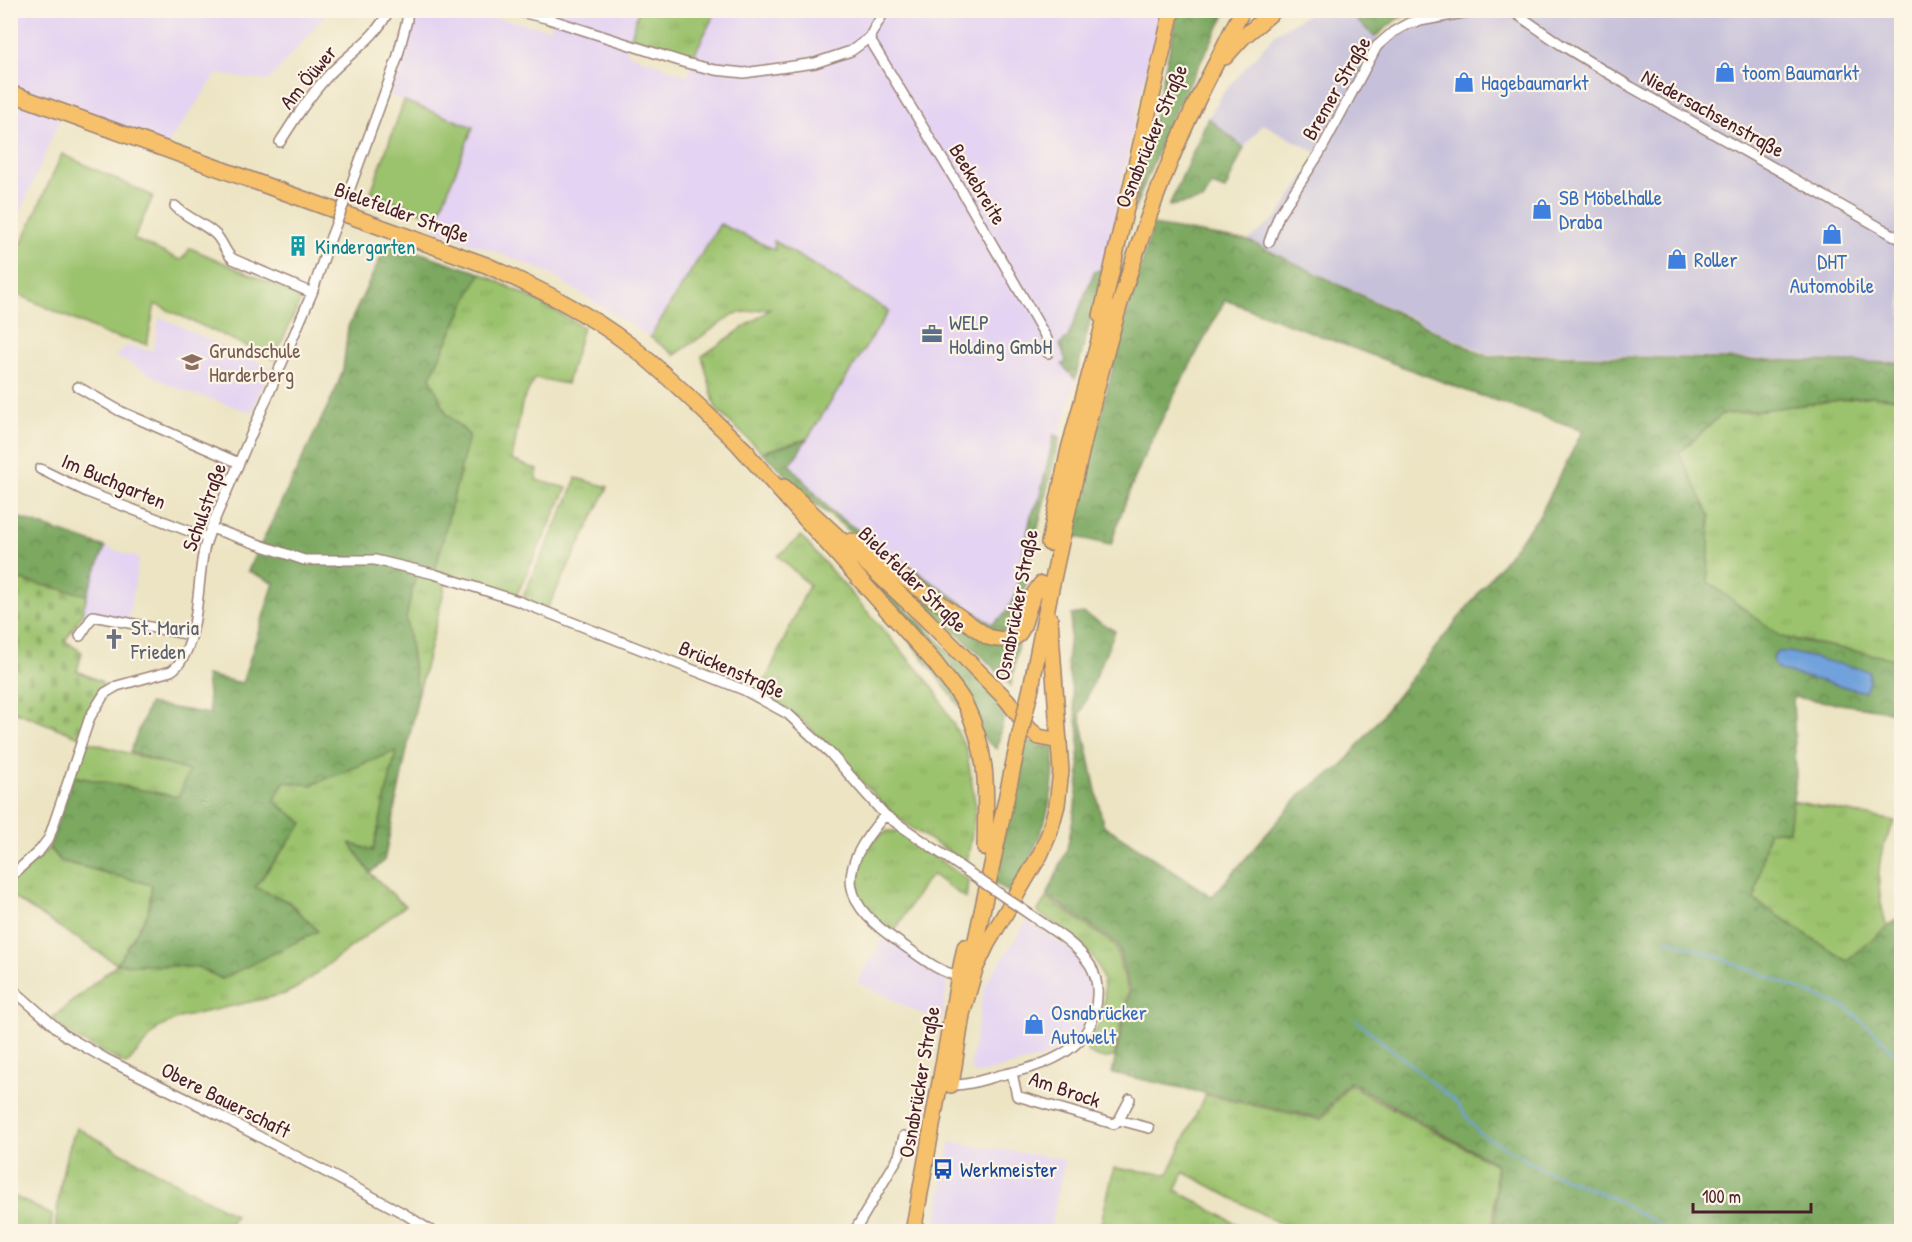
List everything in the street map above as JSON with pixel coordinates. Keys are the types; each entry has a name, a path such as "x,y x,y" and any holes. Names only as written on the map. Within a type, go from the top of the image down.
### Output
{"main road":[{"path":"1091,365 1172,10"},
{"name":"Osnabrücker Straße","path":"913,1232 959,976 985,848 1027,684 1070,449 1091,365 1106,313 1154,173 1200,72 1235,10"},
{"name":"Osnabrücker Straße","path":"1044,591 1122,293 1143,226 1159,184 1208,78 1243,10"},
{"path":"1208,78 1242,38 1275,10"},
{"name":"Bielefelder Straße","path":"10,93 486,265 549,294 590,318 630,345 667,376 923,616 1007,700 1030,730 1039,736 1059,736"},
{"path":"738,444 934,663 964,702 980,742 985,762 987,778 985,848"},
{"name":"Bielefelder Straße","path":"738,444 852,541 1010,694 1034,723 1059,736"},
{"path":"852,541 988,637 999,640 1011,639 1020,633 1025,624 1031,600 1044,591 1059,736 1060,783 1057,805 1040,855 987,944 975,969 963,1011"},
{"name":"Osnabrücker Straße","path":"924,1232 1016,730"}],"street":[{"name":"Am Öüwer","path":"280,142 326,78 378,29 389,10"},
{"name":"Schulstraße","path":"10,877 40,850 49,837 90,717 105,693 117,686 178,667 191,635 207,538 312,293 397,59 407,21 407,10"},
{"path":"512,10 546,18 686,63 715,70 744,73 815,63 850,51 869,38 885,10"},
{"name":"Bremer Straße","path":"1269,242 1279,215 1319,154 1377,46 1393,32 1409,23 1479,10"},
{"name":"Niedersachsenstraße","path":"1511,10 1560,44 1631,87 1902,240"},
{"name":"Beekebreite","path":"869,38 1041,328 1047,339 1048,353"},
{"path":"175,206 185,216 215,233 226,254 233,259 312,293"},
{"path":"78,387 120,411 238,463"},
{"name":"Im Buchgarten","path":"40,470 87,492 207,538"},
{"name":"Brückenstraße","path":"211,528 304,560 375,560 434,574 518,601 744,690 788,714 830,753 885,815 1071,943 1090,963 1098,987 1097,1008 1087,1033 1070,1051 1043,1064 1012,1073 951,1084"},
{"path":"80,636 93,616 191,635"},
{"path":"885,815 861,848 853,864 851,891 857,906 870,921 894,939 940,970 959,976"},
{"name":"Obere Bauerschaft","path":"10,987 66,1036 434,1232"},
{"name":"Am Brock","path":"1012,1073 1017,1096 1114,1124 1119,1120 1130,1099"},
{"name":"Am Brock","path":"1119,1120 1149,1128"},
{"path":"854,1232 899,1156 904,1136"}],"shaded area":[{"path":"11,11 329,11 268,81 217,74 164,149 63,112 11,234"},
{"path":"417,11 464,11 550,29 552,11 638,11 627,53 688,76 693,57 716,11 1162,11 1137,109 1104,268 1094,272 1068,337 1066,361 1062,365 1075,379 1060,437 1054,436 1039,500 1031,515 1015,597 1004,615 992,624 832,512 790,465 889,311 774,242 776,250 720,224 650,337 547,272 433,228 473,127 390,96 405,51 414,13"},
{"path":"1313,11 1347,11 1382,43 1407,25 1488,11 1901,11 1901,362 1529,353 1487,354 1249,240 1279,215 1319,154 1263,124 1244,148 1208,118 1223,93 1277,32"},
{"name":"Grundschule Harderberg","path":"160,317 270,368 252,412 178,389 115,356 127,346 153,351"},
{"path":"105,547 139,558 128,621 82,614"},
{"path":"1027,921 1067,947 1083,965 1091,987 1091,1007 1081,1030 1065,1047 1039,1059 976,1074 970,1068 985,985"},
{"path":"884,938 945,979 947,986 941,1023 857,982"},
{"path":"950,1142 1065,1159 1050,1231 934,1231"}],"green space":[{"path":"638,10 716,11 693,57 631,38"},
{"path":"1178,11 1225,15 1170,121 1133,212"},
{"path":"1347,11 1420,11 1397,19 1375,37"},
{"path":"404,101 473,127 437,218 371,192"},
{"path":"1208,118 1244,148 1225,190 1212,185 1203,200 1169,206"},
{"path":"62,154 153,196 134,239 180,260 190,248 302,297 274,359 155,304 147,344 107,335 11,291 11,267"},
{"path":"720,224 775,250 774,241 889,311 807,439 762,452 716,409 702,356 772,308 734,314 675,355 650,337"},
{"path":"1153,225 1249,241 1488,357 1531,355 1901,363 1901,399 1872,396 1721,415 1679,453 1710,516 1708,582 1782,637 1901,660 1901,713 1793,697 1796,776 1789,830 1768,832 1754,900 1847,961 1901,915 1901,1224 1890,1232 1495,1231 1497,1164 1349,1082 1320,1118 1112,1073 1130,991 1117,944 1047,896 1067,849 1079,778 1079,732 1067,663 1072,615 1083,613 1115,631 1080,714 1103,825 1212,897 1303,792 1342,766 1540,515 1583,430 1467,391 1225,300 1147,450 1133,481 1111,545 1072,536 1119,341"},
{"path":"388,242 480,273 430,377 446,413 469,435 435,570 418,566 406,618 418,696 384,861 370,873 350,843 373,851 396,751 311,785 284,782 274,801 303,823 255,887 289,902 318,931 222,979 198,967 117,964 148,913 152,885 61,861 49,848 73,776 178,797 189,771 130,752 149,704 210,714 206,675 242,683 274,583 248,571 335,391 343,370 348,327"},
{"path":"1104,268 1075,379 1062,365 1066,361 1060,345 1068,337 1094,272"},
{"path":"480,273 538,301 583,327 567,384 535,378 522,403 512,460 538,470 536,480 567,488 517,594 511,596 435,570 469,435 446,413 430,377"},
{"path":"1872,396 1901,399 1901,660 1782,637 1708,582 1710,516 1679,453 1721,415"},
{"path":"1054,435 1060,437 1033,548 1020,616 1011,630 998,632 981,624 859,538 819,507 762,452 807,439 790,465 832,512 992,624 1004,615 1015,597 1031,515 1039,500"},
{"path":"576,478 608,487 547,609 525,600 524,594"},
{"path":"11,515 105,547 87,595 11,578"},
{"path":"801,536 933,687 966,748 976,808 967,863 916,831 891,812 801,719 761,690 809,585 778,556"},
{"path":"852,556 1006,708 997,749 986,741 848,560"},
{"path":"416,573 446,583 418,696 406,618"},
{"path":"893,575 982,638 1019,639 1011,686 983,657"},
{"path":"10,578 87,595 82,614 65,641 82,652 77,671 102,682 103,686 95,697 80,737 11,710"},
{"path":"1026,737 1036,745 1054,747 1054,768 1044,824 1030,858 1011,894 993,882"},
{"path":"86,741 189,771 178,797 73,776"},
{"path":"397,750 373,851 351,844 370,873 405,906 298,987 285,994 179,1018 158,1028 125,1064 76,1038 51,1019 117,964 11,896 10,883 49,848 61,861 152,885 148,913 118,964 198,967 222,979 289,902 255,887 303,823 274,801 284,782 311,785"},
{"path":"1792,801 1895,821 1883,848 1879,871 1882,909 1887,927 1847,961 1754,900 1768,832 1789,830"},
{"path":"887,831 898,831 968,880 966,899 933,875 924,883 893,934 883,926 862,902 857,883 858,871 866,850 875,839"},
{"path":"1046,898 1115,945 1128,991 1114,1057 1100,1058 1087,1051 1087,1044 1102,1013 1104,985 1094,959 1085,948 1063,929 1037,912"},
{"path":"1349,1085 1496,1165 1493,1231 1294,1231 1184,1172 1176,1190 1242,1227 1244,1231 1099,1231 1114,1168 1168,1174 1205,1095 1321,1120"},
{"path":"77,1128 235,1215 225,1231 55,1231 64,1165"},
{"path":"11,1195 52,1215 51,1231 11,1231"}],"water":[{"path":"1777,652 1788,652 1869,671 1869,682 1865,692 1781,671 1775,666 1773,658"}],"waterway":[{"path":"1666,939 1716,956 1847,1008 1882,1039 1902,1064"},
{"path":"1356,1020 1457,1103 1478,1132 1544,1170 1615,1199 1672,1232"}],"place":[{"name":"toom Baumarkt","path":"1725,72"},
{"name":"Hagebaumarkt","path":"1464,82"},
{"name":"SB Möbelhalle Draba","path":"1542,209"},
{"name":"DHT Automobile","path":"1832,234"},
{"name":"Kindergarten","path":"298,246"},
{"name":"Roller","path":"1677,259"},
{"name":"WELP Holding GmbH","path":"932,334"},
{"name":"Grundschule Harderberg","path":"192,362"},
{"name":"St. Maria Frieden","path":"114,639"},
{"name":"Osnabrücker Autowelt","path":"1034,1024"},
{"name":"Werkmeister","path":"943,1169"}]}
